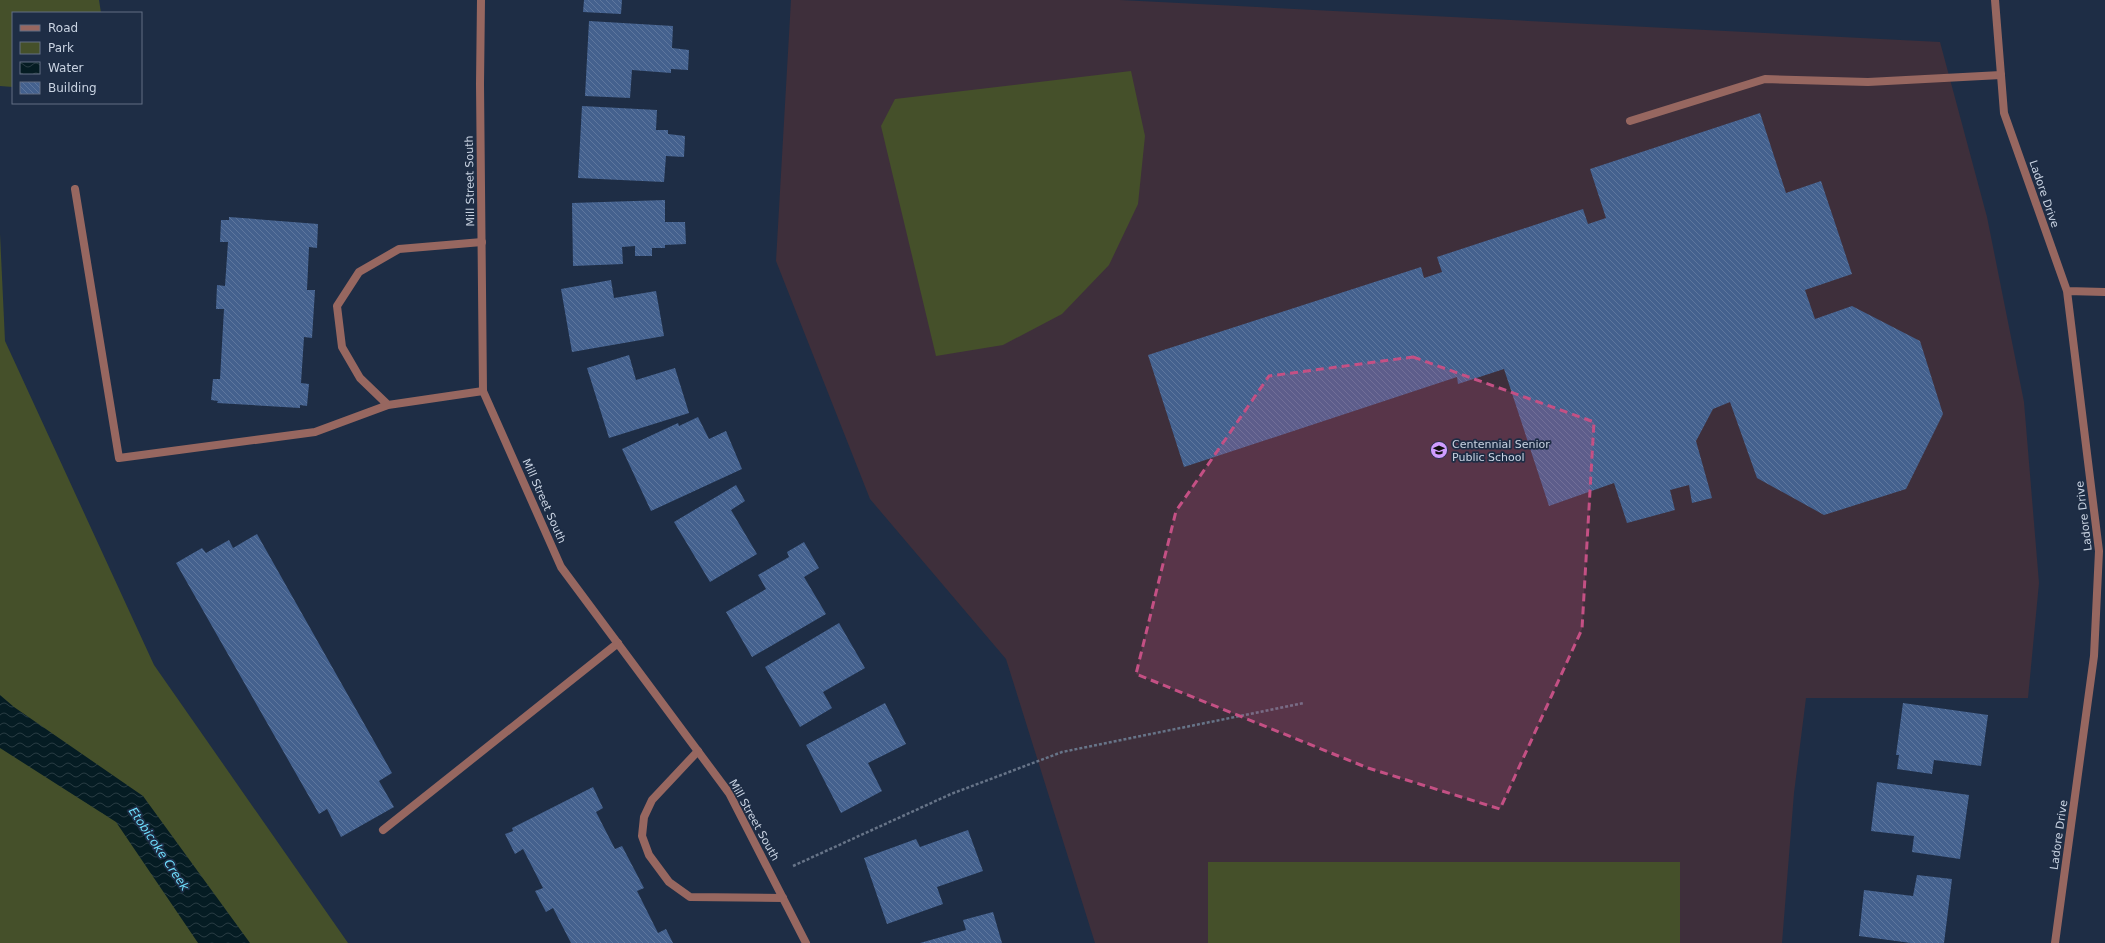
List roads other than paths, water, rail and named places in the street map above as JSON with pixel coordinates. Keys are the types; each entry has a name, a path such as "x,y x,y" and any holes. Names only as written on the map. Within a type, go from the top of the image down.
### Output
{"street":[{"name":"Mill Street South","path":"481,0 483,391 562,567 729,793 806,943"},
{"name":"Ladore Drive","path":"1995,0 2004,113 2067,291 2099,551 2094,656 2055,943"},
{"path":"1630,121 1765,79 1868,82 2000,75"},
{"path":"75,189 118,458 315,432 388,405 483,391"},
{"path":"388,405 360,378 342,347 337,306 359,272 399,249 482,242"},
{"path":"2067,291 2105,292"},
{"path":"383,830 618,643"},
{"path":"698,751 652,800 644,817 642,836 649,855 669,882 690,897 783,898"}],"water":[{"name":"Etobicoke Creek","path":"0,695 14,707 143,796 250,943 198,943 116,822 0,748"}],"place":[{"name":"Centennial Senior Public School","path":"1439,450"}]}
